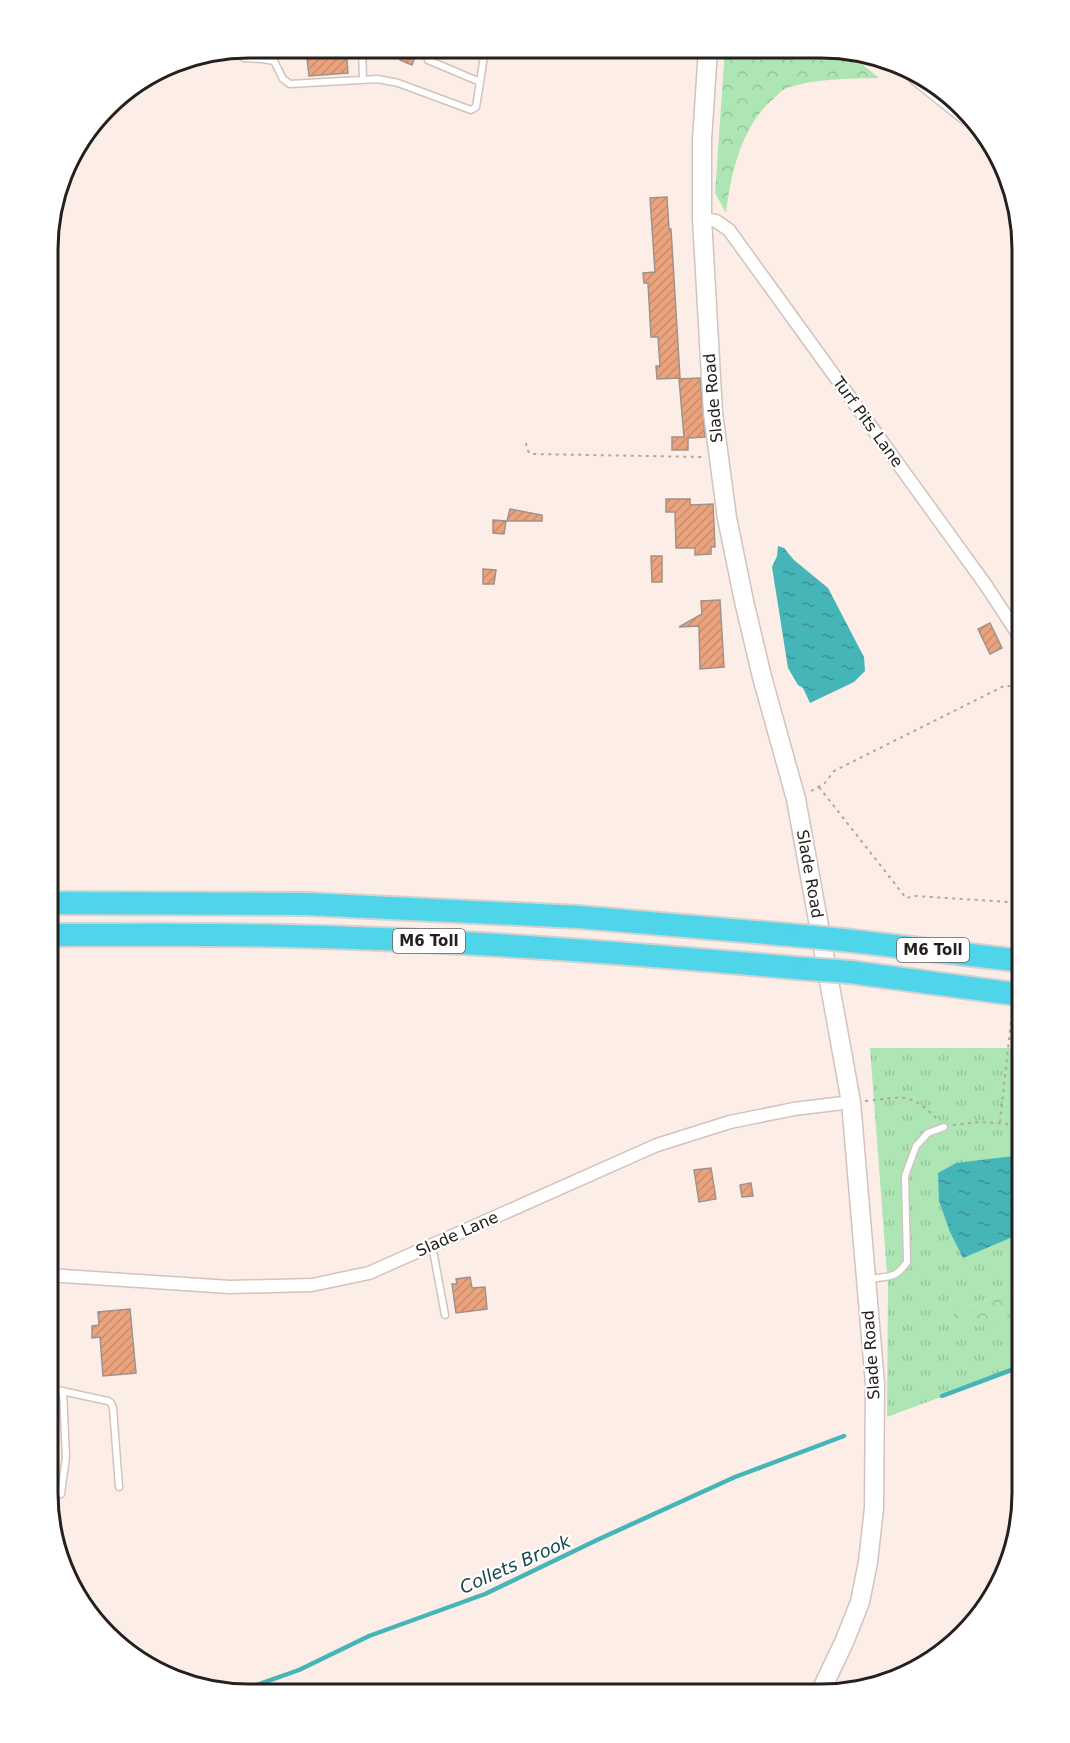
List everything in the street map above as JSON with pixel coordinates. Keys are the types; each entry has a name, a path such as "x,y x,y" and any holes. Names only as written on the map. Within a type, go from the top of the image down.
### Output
{"highway":[{"name":"M6 Toll","path":"58,903 318,904 579,917 844,940 1011,960"},
{"name":"M6 Toll","path":"58,935 288,936 437,941 585,950 850,972 1011,994"}],"main road":[{"name":"Slade Road","path":"707,58 702,140 702,218 710,375 719,458 727,518 744,601 762,677 796,799 851,1102 875,1384 874,1508 868,1562 860,1602 824,1684"}],"street":[{"name":"Turf Pits Lane","path":"702,218 717,221 729,230 985,584 1012,624"},
{"name":"Slade Lane","path":"58,1276 230,1287 312,1285 369,1272 657,1145 740,1120 794,1108 851,1102"}],"lane":[{"path":"262,59 274,61 283,79 290,84 378,79 398,83 474,110 484,59"},
{"path":"362,59 363,80"},
{"path":"428,60 480,81"},
{"path":"865,1279 900,1273 907,1262 905,1176 916,1146 928,1133 944,1127"},
{"path":"432,1245 445,1315"},
{"path":"58,1390 111,1403 119,1487"},
{"path":"61,1494 66,1457 63,1391"}],"path":[{"path":"526,443 527,450 531,454 719,458"},
{"path":"825,783 834,771 1006,685 1012,687"},
{"path":"819,787 906,898 916,896 1011,902"},
{"path":"1000,1122 1011,1020"},
{"path":"851,1102 904,1096 919,1102 944,1127 963,1123 1011,1124"}],"green space":[{"path":"724,58 846,60 861,63 879,78 821,81 787,88 781,92 761,111 745,138 731,182 726,213 715,193"},
{"path":"870,1048 1011,1048 1011,1289 954,1313 1001,1327 1011,1324 1011,1369 887,1417 888,1287"},
{"path":"1011,1289 1011,1324 1001,1327 953,1324 954,1313"}],"water":[{"path":"778,546 784,548 794,560 828,588 864,657 865,671 854,682 810,703 803,688 798,685 788,668 772,567"},
{"path":"1011,1156 1011,1238 963,1258 950,1232 939,1201 938,1173 956,1163"}],"building":[{"path":"307,59 347,59 348,73 309,76"},
{"path":"400,59 414,59 412,65"},
{"path":"667,197 680,378 657,379 656,366 660,366 658,337 651,337 648,283 644,283 643,273 655,272 650,198"},
{"path":"700,378 705,437 688,438 688,450 672,450 672,437 684,437 679,379"},
{"path":"666,499 690,499 690,505 713,504 715,547 711,547 711,554 695,555 695,548 676,548 675,512 666,512"},
{"path":"510,509 542,515 542,521 507,521"},
{"path":"493,520 506,521 504,534 493,533"},
{"path":"651,556 662,556 662,582 652,582"},
{"path":"483,569 496,570 494,584 483,584"},
{"path":"720,600 724,667 700,669 699,626 679,627 702,614 701,601"},
{"path":"990,623 1002,648 990,654 978,629"},
{"path":"711,1168 716,1199 699,1202 694,1170"},
{"path":"751,1183 753,1196 742,1197 740,1185"},
{"path":"470,1277 472,1288 485,1287 487,1309 456,1313 452,1284 457,1284 456,1279"},
{"path":"130,1309 136,1373 103,1376 100,1337 92,1338 92,1326 99,1325 98,1312"}],"waterway":[{"name":"Collets Brook","path":"942,1396 1011,1370"},
{"name":"Collets Brook","path":"259,1684 299,1670 369,1636 485,1594 735,1477 844,1436"}]}
